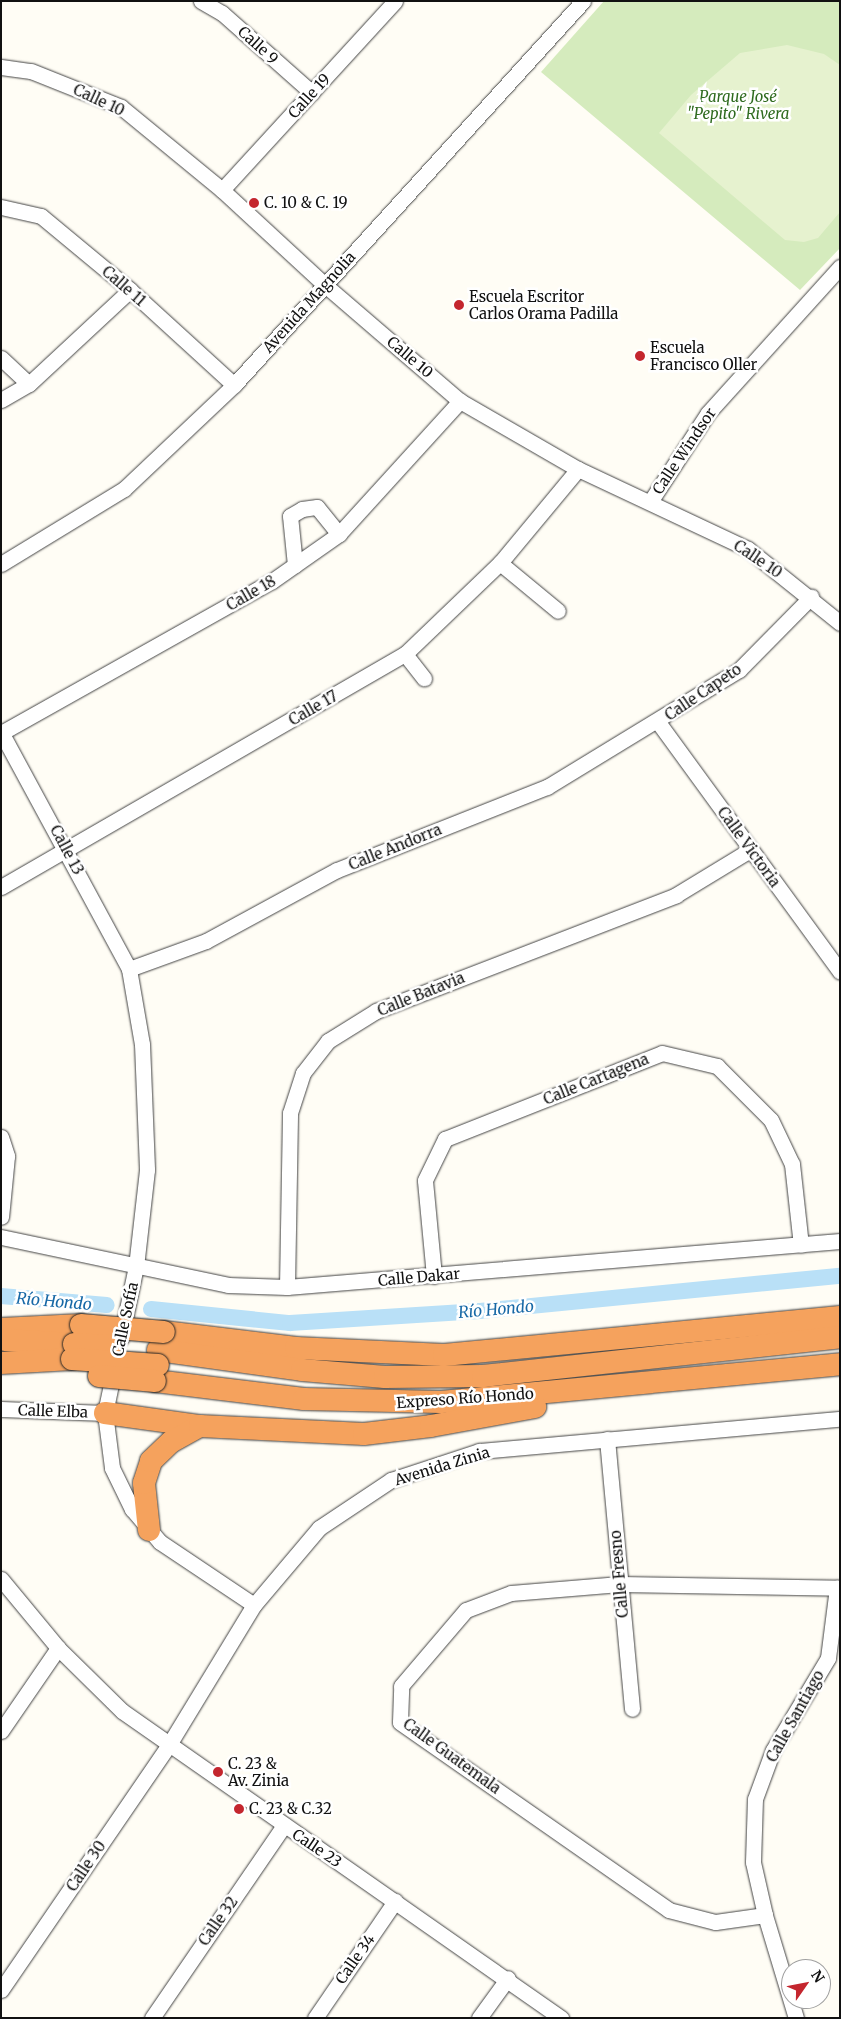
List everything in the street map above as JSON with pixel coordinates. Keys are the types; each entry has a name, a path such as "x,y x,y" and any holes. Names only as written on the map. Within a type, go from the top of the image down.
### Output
{"highway":[{"name":"Expreso Río Hondo","path":"1,1328 74,1350 159,1357 323,1350 444,1355 840,1317"},
{"path":"159,1357 385,1378 483,1376 840,1337"},
{"path":"1,1340 74,1350"},
{"path":"159,1357 313,1384 403,1390 476,1389 840,1348"},
{"path":"1,1363 74,1350"},
{"name":"Expreso Río Hondo","path":"1,1372 74,1350 159,1357 304,1399 397,1403 572,1390 840,1364"},
{"path":"105,1413 200,1426 354,1434 392,1432 540,1406 572,1390"},
{"path":"149,1530 144,1483 151,1461 170,1442 200,1426"}],"street":[{"name":"Calle 9","path":"201,1 222,13 312,93"},
{"name":"Calle 19","path":"222,190 395,1"},
{"name":"Avenida Magnolia","path":"1,564 124,489 234,385 583,1"},
{"name":"Calle 10","path":"1,67 31,72 121,107 222,190 325,285 460,400 578,469 748,549 811,597 840,623"},
{"name":"Calle 11","path":"1,207 41,216 130,290 234,385"},
{"name":"Calle Windsor","path":"650,502 708,412 840,267"},
{"path":"1,400 29,384 130,290"},
{"path":"1,358 29,384"},
{"name":"Calle 18","path":"1,733 295,565 339,534 460,400"},
{"name":"Calle 17","path":"1,887 405,654 500,563 578,469"},
{"path":"295,565 290,516 302,509 317,507 339,534"},
{"path":"500,563 558,611"},
{"name":"Calle Capeto","path":"658,722 739,670 811,597"},
{"path":"405,654 424,678"},
{"name":"Calle Victoria","path":"658,722 840,972"},
{"name":"Calle Andorra","path":"129,969 206,941 337,870 547,787 658,722"},
{"name":"Calle 13","path":"1,733 67,850 129,969"},
{"name":"Calle Batavia","path":"287,1287 290,1114 303,1073 328,1041 376,1011 676,895 750,850"},
{"name":"Calle Sofía","path":"129,969 142,1044 147,1170 136,1266 105,1413 112,1468 132,1509 160,1542 254,1605"},
{"name":"Calle Cartagena","path":"434,1276 425,1180 445,1139 662,1053 717,1066 771,1120 792,1164 801,1245"},
{"path":"1,1137 7,1156 1,1218"},
{"name":"Calle Dakar","path":"1,1237 228,1285 287,1287 840,1241"},
{"name":"Calle Elba","path":"1,1409 105,1413"},
{"name":"Avenida Zinia","path":"170,1743 254,1605 319,1528 391,1480 480,1451 840,1419"},
{"name":"Calle Fresno","path":"607,1439 632,1708"},
{"name":"Calle 23","path":"1,1579 58,1648 122,1711 284,1825 508,1978 561,2018"},
{"name":"Calle Guatemala","path":"765,1915 715,1922 669,1910 400,1722 400,1686 466,1610 511,1592 620,1584 838,1588"},
{"name":"Calle Santiago","path":"796,2018 765,1915 753,1862 756,1799 774,1750 828,1658 838,1588"},
{"path":"1,1731 58,1648"},
{"name":"Calle 30","path":"1,1990 170,1743"},
{"name":"Calle 32","path":"152,2018 284,1825"},
{"name":"Calle 34","path":"315,2018 396,1901"},
{"path":"479,2018 508,1978"}],"green space":[{"name":"Parque José \"Pepito\" Rivera","path":"604,1 840,1 840,248 800,290 541,72"},
{"path":"787,45 824,54 840,65 840,212 818,238 804,242 785,240 659,133 691,95 740,53"}],"waterway":[{"name":"Río Hondo","path":"151,1309 290,1323 480,1311 840,1276"},
{"name":"Río Hondo","path":"1,1296 107,1305"}],"place":[{"name":"C. 10 & C. 19","path":"254,203"},
{"name":"Escuela Escritor Carlos Orama Padilla","path":"459,305"},
{"name":"Escuela Francisco Oller","path":"640,356"},
{"name":"C. 23 & Av. Zinia","path":"218,1772"},
{"name":"C. 23 & C.32","path":"239,1809"}]}
